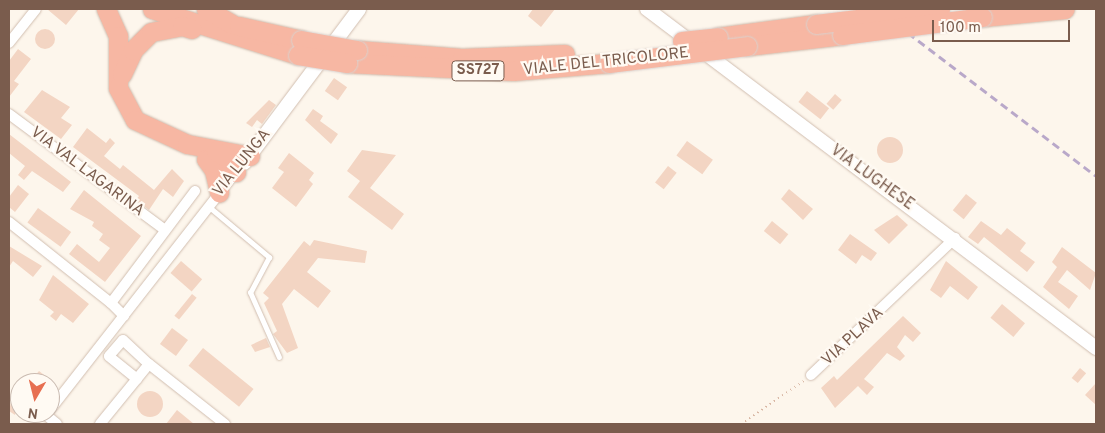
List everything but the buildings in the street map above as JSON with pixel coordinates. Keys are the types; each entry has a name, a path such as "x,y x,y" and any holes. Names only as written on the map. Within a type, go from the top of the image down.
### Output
{"highway":[{"path":"106,9 118,36 118,88 135,120 211,155 236,172"},
{"name":"VIALE DEL TRICOLORE","path":"152,9 300,47 352,56 513,72 608,57 718,36 940,9"},
{"name":"VIALE DEL TRICOLORE","path":"186,9 230,30"},
{"path":"206,9 230,30"},
{"name":"VIALE DEL TRICOLORE","path":"608,57 747,46 982,17 1065,9"},
{"path":"118,88 126,61 151,32 182,26 230,30"},
{"path":"211,155 250,156"},
{"path":"211,155 213,199"}],"main road":[{"name":"VIA LUNGA","path":"236,172 250,156 359,9"},
{"name":"VIA LUGHESE","path":"646,9 955,238 1096,348"}],"street":[{"path":"9,43 36,9"},
{"name":"VIA VAL LAGARINA","path":"9,114 165,230"},
{"name":"VIA LUNGA","path":"60,398 213,199 236,172"},
{"name":"VIA LUNGA","path":"111,303 196,191"},
{"path":"9,222 111,303 124,316"},
{"name":"VIA PLAVA","path":"811,375 955,238"},
{"path":"137,379 110,356 123,340 225,424"},
{"path":"100,424 150,364"}],"lane":[{"path":"213,199 269,258 250,292 278,357"}],"path":[{"name":"VIA PLAVA","path":"741,424 811,375"}],"railway":[{"path":"877,9 1096,176"}]}
